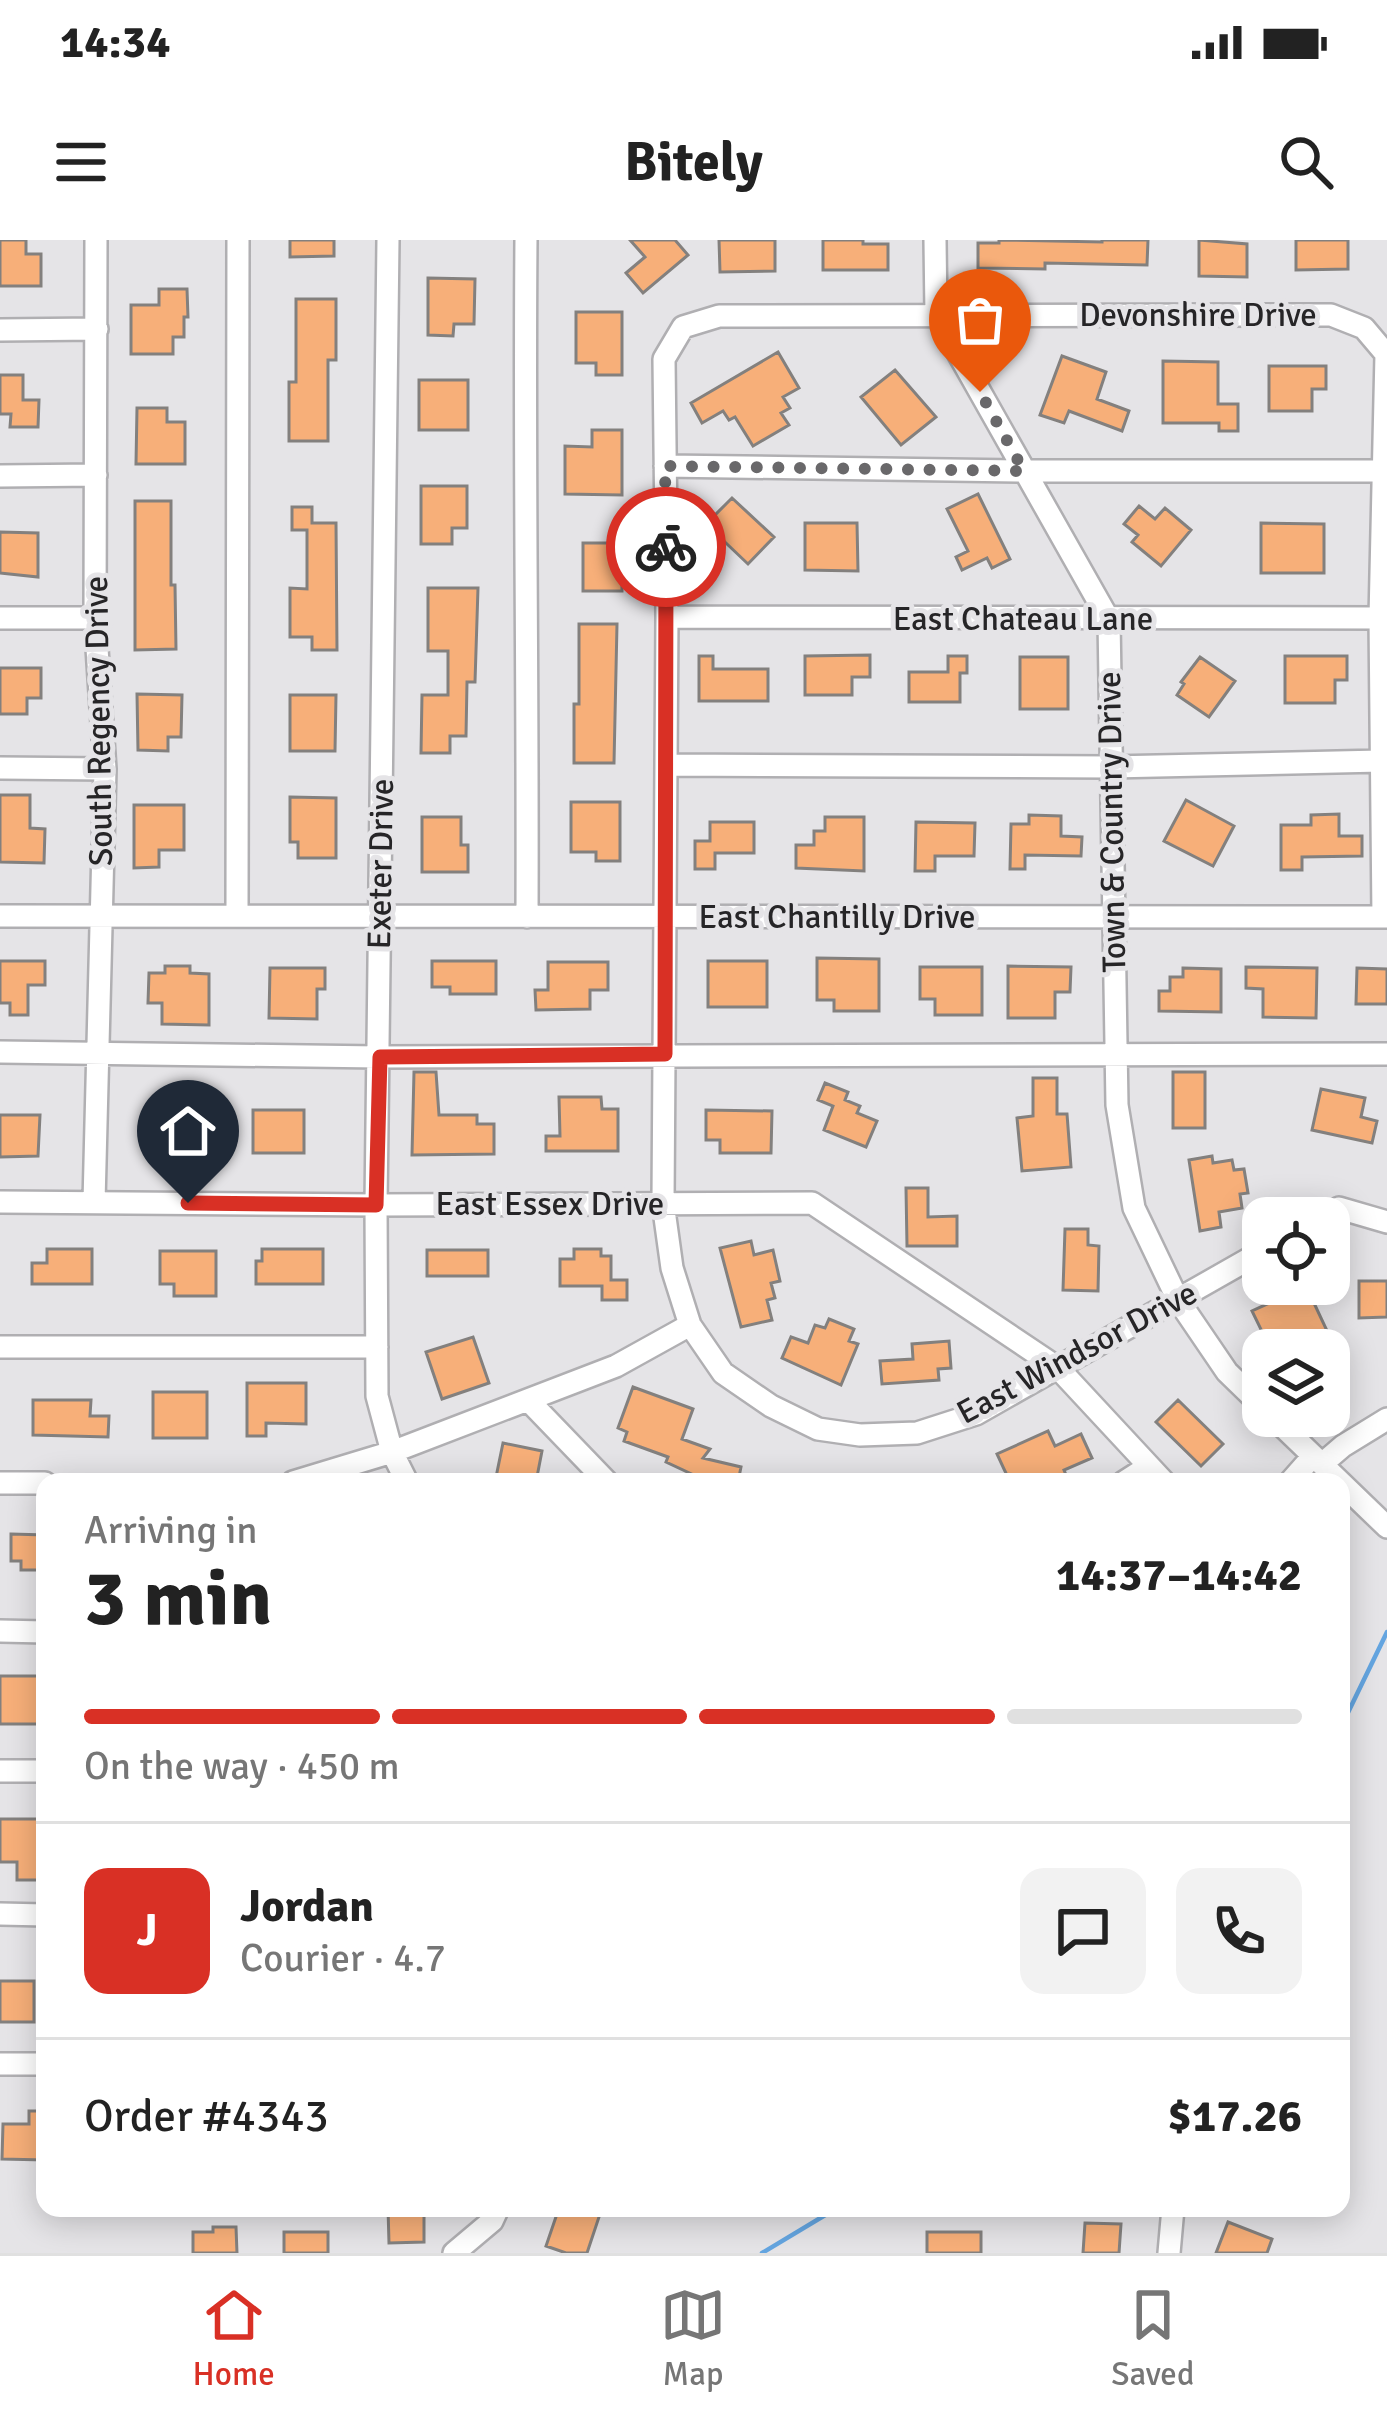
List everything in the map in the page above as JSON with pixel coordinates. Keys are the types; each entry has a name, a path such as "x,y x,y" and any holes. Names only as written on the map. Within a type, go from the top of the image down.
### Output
{"street":[{"name":"South Regency Drive","path":"94,1202 105,769 95,618 97,240"},
{"path":"237,914 238,240"},
{"name":"Exeter Drive","path":"388,240 377,1396 402,1473"},
{"path":"526,240 527,916"},
{"name":"Town & Country Drive","path":"935,240 936,314 1109,620 1117,1106 1134,1208 1178,1300 1242,1387"},
{"name":"Devonshire Drive","path":"667,616 664,359 683,327 718,316 936,314 1331,315 1364,328 1386,354 1380,619 1385,917"},
{"path":"0,330 97,329"},
{"path":"665,466 1383,471"},
{"path":"0,476 96,475"},
{"name":"East Chateau Lane","path":"667,616 1380,619"},
{"name":"East Windsor Drive","path":"667,616 663,1203 672,1268 690,1325 723,1373 771,1406 818,1429 860,1435 917,1432 976,1414 1242,1263"},
{"path":"0,618 95,618"},
{"path":"666,765 1111,767 1382,761"},
{"path":"0,768 105,769"},
{"name":"East Chantilly Drive","path":"0,916 1385,917"},
{"path":"0,1052 380,1057 1387,1054"},
{"name":"East Essex Drive","path":"0,1202 812,1203 1058,1368"},
{"path":"1350,1216 1387,1222"},
{"path":"323,1473 392,1452 616,1366 690,1325"},
{"path":"0,1347 377,1347"},
{"path":"1058,1368 1155,1473"},
{"path":"528,1400 599,1473"},
{"path":"1301,1473 1387,1419"},
{"path":"1293,1437 1331,1473"},
{"path":"0,1484 36,1483"},
{"path":"1350,1492 1387,1527"},
{"path":"0,1631 36,1632"},
{"path":"0,1771 36,1771"},
{"path":"0,1914 36,1915"},
{"path":"0,2064 36,2064"},
{"path":"454,2253 494,2217"},
{"path":"1169,2253 1172,2217"}],"building":[{"path":"0,240 26,240 26,254 41,254 41,286 0,286"},
{"path":"290,240 334,240 334,256 290,257"},
{"path":"630,240 675,240 688,255 643,293 626,273 645,257"},
{"path":"719,240 775,240 775,271 720,272"},
{"path":"823,240 888,244 888,270 823,270"},
{"path":"1148,240 1147,265 1045,263 1045,269 978,268 978,243"},
{"path":"1199,240 1247,244 1247,277 1199,276"},
{"path":"1296,240 1348,240 1348,269 1296,270"},
{"path":"428,278 475,279 474,324 454,324 453,336 428,335"},
{"path":"159,289 187,289 184,337 173,337 173,354 131,354 131,305 159,305"},
{"path":"296,299 336,299 336,360 328,360 328,441 289,441 289,382 296,382"},
{"path":"576,312 622,312 622,375 596,375 596,363 576,363"},
{"path":"778,352 799,388 783,397 790,408 781,413 789,425 753,446 735,417 729,420 723,411 702,423 691,403"},
{"path":"1062,356 1106,372 1097,399 1129,411 1122,431 1069,411 1064,423 1040,415"},
{"path":"1163,361 1218,362 1218,404 1238,404 1238,431 1219,431 1219,423 1163,423"},
{"path":"1269,366 1326,366 1326,389 1312,389 1312,411 1269,411"},
{"path":"895,370 936,417 901,445 861,397"},
{"path":"0,375 23,375 23,400 39,400 38,427 10,427 11,414 0,414"},
{"path":"419,380 468,380 468,430 419,430"},
{"path":"137,408 167,408 167,422 185,422 185,464 136,464"},
{"path":"592,430 622,430 622,495 565,494 565,446 592,447"},
{"path":"421,486 467,486 467,528 452,528 452,544 421,544"},
{"path":"978,494 1010,559 992,568 987,558 962,570 956,557 968,551 947,509"},
{"path":"732,498 774,537 748,564 706,524"},
{"path":"135,501 171,501 176,649 135,650"},
{"path":"1139,506 1155,519 1165,508 1191,530 1161,566 1132,542 1138,535 1124,524"},
{"path":"292,507 312,507 312,523 336,523 337,650 312,650 312,637 290,637 290,588 307,589 307,530 292,530"},
{"path":"805,523 857,523 858,571 805,570"},
{"path":"1261,523 1324,524 1324,573 1261,573"},
{"path":"0,532 38,533 38,577 0,573"},
{"path":"583,543 622,543 622,591 583,591"},
{"path":"428,588 478,588 475,682 467,682 466,736 450,736 450,753 421,753 422,695 448,695 448,651 428,651"},
{"path":"579,624 617,624 614,763 574,763"},
{"path":"870,655 870,677 852,677 852,695 805,695 805,656"},
{"path":"699,656 713,656 713,669 768,669 768,701 699,701"},
{"path":"948,656 967,656 967,673 960,673 960,702 909,702 909,672 948,672"},
{"path":"1285,656 1347,656 1347,680 1335,680 1335,703 1285,703"},
{"path":"1020,657 1068,657 1068,709 1020,709"},
{"path":"1200,657 1235,681 1209,717 1177,695"},
{"path":"0,668 41,668 41,698 27,698 27,714 0,714"},
{"path":"137,694 182,695 181,737 168,737 168,751 138,750"},
{"path":"290,695 336,695 335,751 290,751"},
{"path":"0,795 30,795 30,828 45,829 44,863 0,862"},
{"path":"290,797 336,798 336,858 298,858 298,842 290,842"},
{"path":"1186,800 1234,826 1213,866 1164,841"},
{"path":"571,802 620,802 620,861 596,861 596,852 571,852"},
{"path":"134,805 184,805 184,850 159,850 159,867 134,868"},
{"path":"1339,814 1339,836 1362,836 1362,856 1302,857 1302,870 1281,870 1281,825 1311,825 1311,815"},
{"path":"1029,815 1061,816 1061,836 1082,837 1081,856 1025,855 1025,869 1010,869 1011,824 1029,824"},
{"path":"422,817 461,817 468,872 422,872"},
{"path":"825,817 864,817 864,871 796,868 796,845 814,845 814,831 825,831"},
{"path":"710,822 754,822 754,853 715,853 715,869 695,869 695,841 710,841"},
{"path":"916,822 975,823 974,856 935,856 935,871 915,871"},
{"path":"817,958 879,959 879,1011 834,1011 834,1000 817,1000"},
{"path":"0,961 45,961 45,985 28,985 28,1015 10,1015 10,1003 0,1003"},
{"path":"432,961 496,961 496,994 450,994 450,987 432,987"},
{"path":"708,961 767,961 767,1007 708,1007"},
{"path":"548,962 608,962 608,990 590,990 590,1009 536,1010 535,990 548,990"},
{"path":"165,966 190,966 190,973 209,974 209,1025 162,1024 162,1003 148,1003 149,973 165,973"},
{"path":"1008,966 1071,967 1070,992 1055,992 1055,1018 1008,1018"},
{"path":"920,967 982,967 982,1015 935,1015 935,999 920,999"},
{"path":"1246,967 1317,968 1316,1018 1263,1017 1263,989 1246,988"},
{"path":"270,968 325,968 325,989 317,989 317,1019 269,1018"},
{"path":"1183,968 1221,969 1221,1012 1159,1011 1159,991 1170,991 1170,977 1183,977"},
{"path":"1357,968 1387,969 1387,1004 1356,1004"},
{"path":"414,1072 436,1072 439,1115 477,1115 477,1124 494,1124 494,1154 412,1155"},
{"path":"1173,1072 1205,1072 1205,1128 1173,1128"},
{"path":"1033,1078 1057,1078 1057,1114 1067,1114 1071,1167 1022,1171 1017,1118 1033,1116"},
{"path":"825,1083 848,1092 845,1100 860,1106 857,1113 877,1121 866,1147 824,1130 833,1106 818,1100"},
{"path":"1321,1089 1365,1098 1361,1117 1377,1121 1372,1143 1312,1130"},
{"path":"559,1097 601,1097 602,1109 618,1109 618,1151 546,1151 546,1136 560,1136"},
{"path":"253,1110 304,1110 304,1153 253,1153"},
{"path":"706,1110 772,1111 771,1153 720,1153 720,1140 706,1140"},
{"path":"0,1115 40,1115 38,1156 0,1157"},
{"path":"144,1115 204,1115 204,1148 144,1148"},
{"path":"1212,1156 1213,1163 1232,1160 1234,1170 1244,1169 1248,1193 1240,1194 1242,1208 1219,1212 1221,1227 1200,1231 1189,1160"},
{"path":"906,1188 928,1188 928,1217 957,1216 957,1246 907,1246"},
{"path":"1065,1229 1088,1229 1088,1245 1099,1246 1098,1291 1063,1290"},
{"path":"751,1241 754,1255 773,1250 780,1281 771,1283 775,1298 767,1300 772,1320 741,1327 720,1248"},
{"path":"47,1249 92,1249 92,1284 32,1284 32,1263 47,1263"},
{"path":"262,1249 323,1249 323,1284 256,1284 256,1261 262,1261"},
{"path":"574,1249 601,1249 601,1256 611,1256 611,1280 627,1280 627,1300 602,1300 602,1286 560,1286 560,1259 574,1259"},
{"path":"427,1250 488,1250 488,1276 427,1276"},
{"path":"160,1251 216,1251 216,1296 174,1296 174,1284 160,1284"},
{"path":"1359,1281 1387,1281 1387,1317 1359,1318"},
{"path":"1265,1305 1315,1305 1326,1329 1261,1329 1252,1311"},
{"path":"829,1319 854,1329 849,1341 858,1344 841,1385 782,1358 791,1337 808,1343 815,1325 825,1328"},
{"path":"473,1337 489,1383 442,1399 426,1352"},
{"path":"949,1341 951,1368 938,1369 939,1380 882,1384 880,1361 913,1359 912,1344"},
{"path":"247,1383 306,1383 306,1424 266,1423 266,1436 247,1436"},
{"path":"633,1387 693,1409 682,1439 710,1449 703,1458 741,1467 740,1473 689,1473 666,1462 668,1457 624,1441 627,1432 618,1428"},
{"path":"153,1392 207,1392 207,1438 153,1438"},
{"path":"33,1400 91,1400 90,1416 109,1416 108,1437 33,1435"},
{"path":"1178,1400 1223,1444 1201,1466 1156,1422"},
{"path":"1048,1431 1055,1446 1081,1434 1092,1458 1065,1473 1006,1473 997,1454"},
{"path":"503,1443 542,1451 538,1473 497,1473"},
{"path":"11,1534 36,1535 36,1570 21,1570 21,1561 11,1561"},
{"path":"0,1676 36,1676 36,1724 0,1724"},
{"path":"0,1819 36,1819 36,1880 17,1880 17,1862 0,1862"},
{"path":"0,1981 34,1981 34,2022 0,2022"},
{"path":"29,2111 36,2111 36,2160 2,2159 3,2124 29,2124"},
{"path":"388,2217 424,2217 424,2242 389,2243"},
{"path":"556,2217 599,2217 587,2253 546,2246"},
{"path":"1228,2222 1272,2239 1267,2253 1216,2253"},
{"path":"1085,2223 1121,2224 1119,2253 1083,2253"},
{"path":"213,2227 236,2227 237,2253 193,2253 193,2232 213,2232"},
{"path":"284,2232 328,2232 328,2253 284,2253"},
{"path":"927,2232 981,2232 981,2253 927,2253"}],"waterway":[{"path":"1350,1708 1387,1632"},
{"path":"762,2253 822,2217"}],"way so far":[{"path":"666,547 665,466 1024,471 980,392"}],"route":[{"path":"188,1203 376,1205 380,1057 665,1054 666,547"}]}
